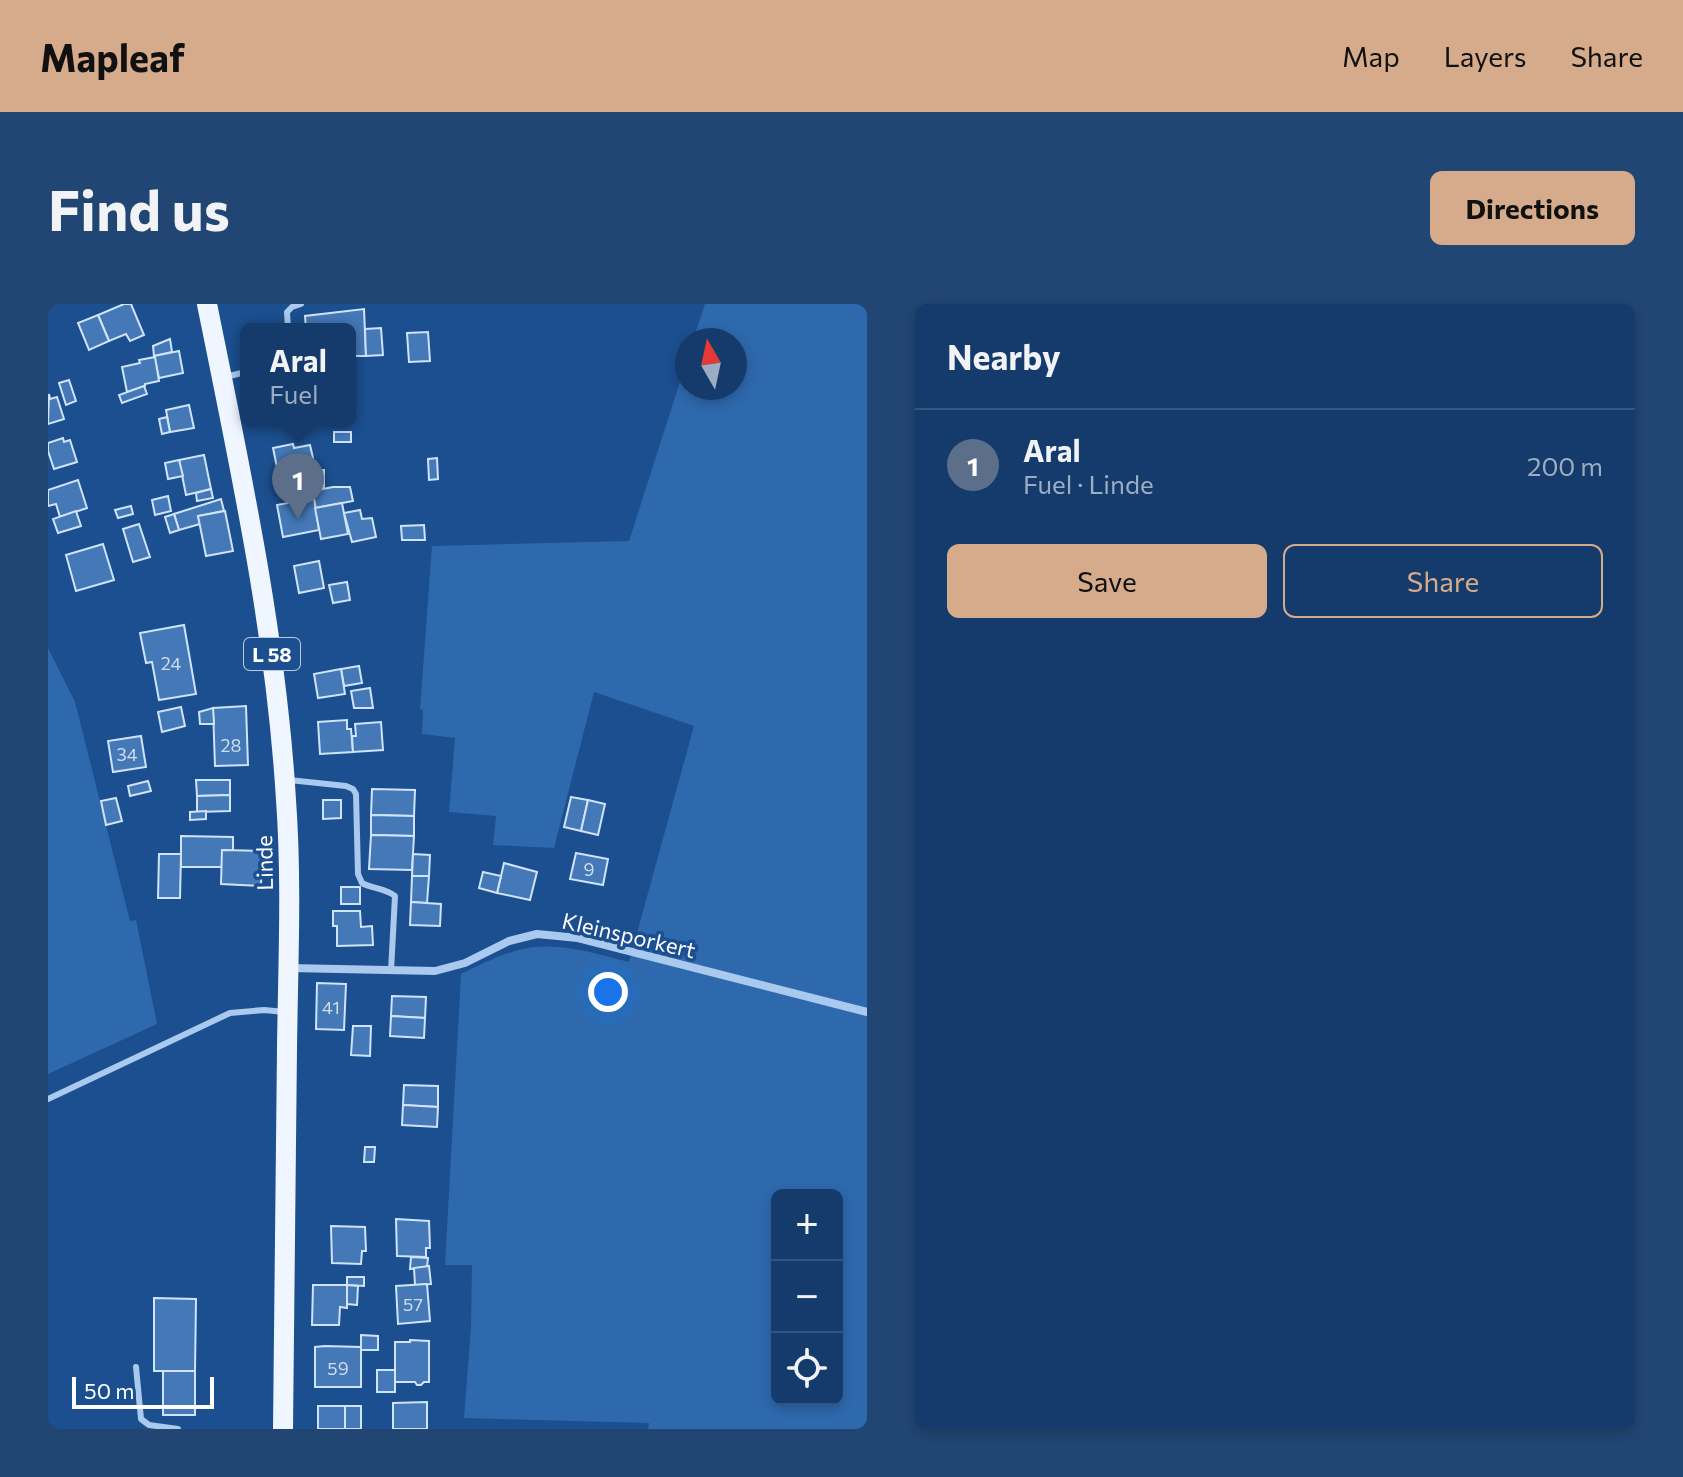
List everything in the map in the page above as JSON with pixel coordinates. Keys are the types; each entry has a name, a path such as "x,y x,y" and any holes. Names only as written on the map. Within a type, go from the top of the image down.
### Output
{"main road":[{"name":"Linde","path":"207,304 257,555 271,645 285,779 288,1012 283,1429"}],"street":[{"name":"Kleinsporkert","path":"288,968 435,971 465,963 509,941 537,934 578,938 867,1012"}],"lane":[{"path":"288,323 287,312 301,304"},
{"path":"222,377 240,373"},
{"path":"285,779 346,786 356,794 358,874 362,883 387,890 395,896 391,971"},
{"path":"48,1099 230,1013 264,1010 288,1012"},
{"path":"136,1367 141,1419 149,1425 178,1429"}],"shaded area":[{"path":"705,304 867,304 867,1429 648,1429 649,1423 464,1418 472,1265 445,1265 461,974 519,950 546,946 629,962 694,726 594,692 554,848 493,845 496,816 449,812 455,738 422,734 423,710 420,709 432,546 629,541 675,397 675,400 747,400 747,328 697,328"},
{"path":"48,648 75,702 130,921 136,920 157,1024 48,1074"}],"building":[{"path":"131,304 144,335 130,341 126,334 109,341 98,315"},
{"path":"364,309 366,356 356,356 356,323 306,323 305,316"},
{"path":"98,315 109,341 89,350 78,323"},
{"path":"381,328 383,355 366,356 365,329"},
{"path":"428,332 430,361 409,362 407,333"},
{"path":"170,339 172,352 154,356 153,346"},
{"path":"179,351 183,373 159,378 154,356"},
{"path":"155,357 159,381 127,392 122,367"},
{"path":"69,380 76,401 66,405 59,383"},
{"path":"144,386 147,394 122,403 119,395"},
{"path":"49,394 50,399 57,397 64,419 48,424"},
{"path":"189,405 194,428 170,432 166,410"},
{"path":"167,417 170,432 162,434 159,419"},
{"path":"334,432 351,432 351,442 334,442"},
{"path":"63,438 64,442 70,440 77,462 54,469 48,443"},
{"path":"293,444 294,448 310,445 313,458 297,461 299,473 279,477 273,448"},
{"path":"204,455 211,489 186,495 179,460"},
{"path":"437,458 438,479 429,480 428,459"},
{"path":"179,460 183,476 168,479 165,463"},
{"path":"312,470 324,470 324,487 312,487"},
{"path":"78,480 87,508 60,517 56,504 48,506 48,490"},
{"path":"350,487 353,501 315,508 312,491"},
{"path":"211,489 213,498 197,501 196,493"},
{"path":"168,496 171,511 155,515 152,500"},
{"path":"314,498 319,530 283,537 277,505"},
{"path":"221,499 224,511 198,516 200,524 179,530 174,514"},
{"path":"342,503 348,534 321,539 315,508"},
{"path":"131,506 133,514 118,518 115,510"},
{"path":"360,510 362,519 372,518 376,537 352,542 344,513"},
{"path":"76,511 81,526 58,533 53,519"},
{"path":"225,511 233,551 206,556 198,516"},
{"path":"174,514 179,530 170,533 165,517"},
{"path":"139,524 150,557 133,562 123,529"},
{"path":"424,525 425,540 402,540 401,526"},
{"path":"103,544 114,580 76,591 66,555"},
{"path":"319,561 324,588 299,593 294,566"},
{"path":"347,582 350,600 333,603 329,585"},
{"path":"184,625 196,694 159,700 152,662 146,663 140,633"},
{"path":"359,666 362,683 344,686 341,669"},
{"path":"341,669 345,694 318,698 314,674"},
{"path":"370,688 373,708 354,708 351,691"},
{"path":"246,706 248,765 215,766 213,708"},
{"path":"181,707 185,726 162,732 158,712"},
{"path":"213,708 214,724 200,724 199,712"},
{"path":"347,720 353,752 320,754 318,722"},
{"path":"381,722 383,750 353,752 355,724"},
{"path":"141,736 146,767 113,772 108,741"},
{"path":"196,780 230,780 230,795 197,796"},
{"path":"148,781 151,791 130,796 128,786"},
{"path":"372,789 415,790 414,816 371,815"},
{"path":"230,795 230,811 197,812 197,796"},
{"path":"571,797 588,800 581,831 564,827"},
{"path":"116,798 122,821 106,825 101,801"},
{"path":"323,800 341,800 341,818 323,819"},
{"path":"588,800 605,804 598,835 581,831"},
{"path":"206,811 206,819 190,820 190,812"},
{"path":"371,815 414,816 414,836 371,835"},
{"path":"371,835 414,836 412,870 369,869"},
{"path":"181,836 233,837 233,851 222,850 222,867 181,867"},
{"path":"222,850 262,851 261,886 221,884"},
{"path":"576,853 608,859 603,885 570,879"},
{"path":"159,854 181,854 180,898 158,898"},
{"path":"413,854 430,855 429,876 412,876"},
{"path":"504,863 537,872 530,900 497,893"},
{"path":"483,872 501,876 497,893 479,888"},
{"path":"412,876 429,876 427,903 411,902"},
{"path":"341,887 360,887 360,904 341,904"},
{"path":"411,902 441,904 440,926 410,925"},
{"path":"333,911 360,911 361,927 372,926 373,945 337,946"},
{"path":"317,983 346,984 344,1030 316,1029"},
{"path":"392,996 426,997 425,1018 391,1016"},
{"path":"391,1016 425,1018 424,1038 390,1036"},
{"path":"353,1026 371,1026 370,1056 351,1055"},
{"path":"404,1085 438,1086 438,1107 403,1105"},
{"path":"403,1105 438,1107 437,1127 402,1125"},
{"path":"365,1147 375,1147 374,1162 364,1162"},
{"path":"396,1219 429,1221 430,1248 426,1248 426,1257 397,1256"},
{"path":"331,1226 365,1227 366,1251 362,1251 361,1264 332,1263"},
{"path":"411,1257 428,1258 427,1267 410,1269"},
{"path":"429,1266 431,1284 415,1285 414,1268"},
{"path":"347,1277 364,1277 364,1286 347,1285"},
{"path":"427,1284 430,1321 398,1324 396,1286"},
{"path":"313,1285 347,1285 347,1308 340,1307 339,1325 312,1325"},
{"path":"347,1285 358,1286 357,1305 347,1304"},
{"path":"154,1298 196,1299 195,1371 154,1371"},
{"path":"361,1335 378,1336 378,1350 361,1350"},
{"path":"429,1341 429,1382 421,1385 395,1382 395,1342"},
{"path":"315,1347 361,1347 361,1387 315,1387"},
{"path":"377,1370 395,1370 395,1392 377,1392"},
{"path":"163,1371 195,1371 195,1415 163,1415"},
{"path":"427,1402 427,1429 393,1429 393,1403"},
{"path":"318,1406 345,1406 345,1429 318,1429"},
{"path":"345,1406 361,1406 361,1429 345,1429"}],"place":[{"name":"Aral","path":"298,519"}]}
